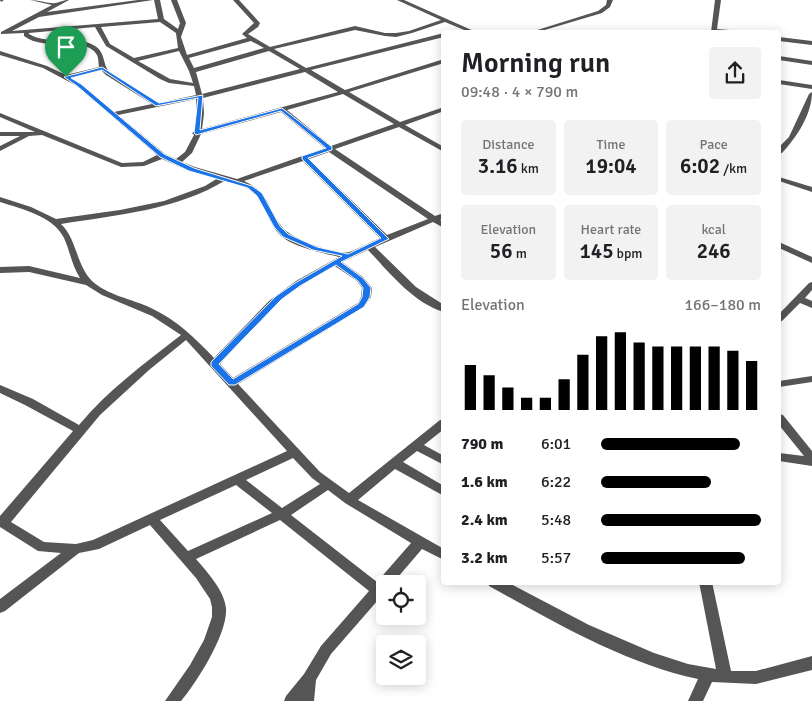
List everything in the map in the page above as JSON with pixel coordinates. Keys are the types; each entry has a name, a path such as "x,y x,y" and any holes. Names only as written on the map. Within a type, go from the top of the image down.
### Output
{"street":[{"path":"33,0 58,5"},
{"path":"2,34 66,0"},
{"path":"38,15 150,0"},
{"path":"157,0 161,20"},
{"path":"174,0 184,23 179,33 181,49 192,70 201,96 196,133 188,153 176,163"},
{"path":"236,0 257,23 256,26 245,34 441,148"},
{"path":"400,0 468,30"},
{"path":"541,30 600,12 608,6 610,0"},
{"path":"714,30 718,0"},
{"path":"2,34 161,20 179,33"},
{"path":"192,70 355,28 397,35 446,20"},
{"path":"97,25 108,45 169,81 197,85"},
{"path":"27,31 26,35 37,40 93,47 102,58 102,68"},
{"path":"112,114 201,96 441,36"},
{"path":"185,57 251,38"},
{"path":"781,39 812,43"},
{"path":"133,60 181,49"},
{"path":"0,53 45,67 79,85 162,156 176,163 250,187 260,194 277,227 285,236 315,248 349,256"},
{"path":"781,58 812,63"},
{"path":"196,133 282,110 441,62"},
{"path":"66,77 102,68 158,105"},
{"path":"781,82 812,87"},
{"path":"781,150 792,138 812,94"},
{"path":"282,110 330,148 439,216"},
{"path":"237,182 441,110"},
{"path":"0,115 120,165 144,164 162,156"},
{"path":"0,134 44,134"},
{"path":"0,149 30,134"},
{"path":"304,158 386,239"},
{"path":"55,222 180,199 208,188 224,178"},
{"path":"781,180 812,190"},
{"path":"0,199 55,222 67,236 80,270 89,283"},
{"path":"214,364 279,298 297,284 368,246 439,216"},
{"path":"368,246 418,293 429,302 441,308"},
{"path":"781,246 812,260"},
{"path":"232,383 361,305 366,297 367,288 360,280 336,262"},
{"path":"2,269 30,270 89,283 173,323 188,335 316,475 349,500 441,553"},
{"path":"781,317 812,285"},
{"path":"799,299 812,305"},
{"path":"188,335 133,379 80,430 1,522 42,547 76,549 95,545 295,452"},
{"path":"781,384 812,379"},
{"path":"0,389 29,402 80,430"},
{"path":"781,421 812,461"},
{"path":"349,500 441,426"},
{"path":"417,446 441,459"},
{"path":"781,457 812,461"},
{"path":"395,463 441,490"},
{"path":"237,479 376,588"},
{"path":"185,558 282,514 329,484"},
{"path":"152,519 212,588 219,607 208,648 172,701"},
{"path":"391,575 420,542"},
{"path":"0,607 76,549"},
{"path":"500,585 616,643 667,663 708,675 749,678 812,663"},
{"path":"706,585 725,676"},
{"path":"291,701 309,679 326,650 376,592"},
{"path":"698,700 708,675"},
{"path":"307,701 309,679"}],"route":[{"path":"66,77 79,85 162,156 192,169 250,187 260,194 277,227 285,236 315,248 349,256 336,262 297,284 279,298 214,364 232,383 361,305 366,297 367,288 360,280 336,262 386,239 304,158 330,148 282,110 196,133 199,124 201,96 158,105 108,74 102,68 66,77"}]}
